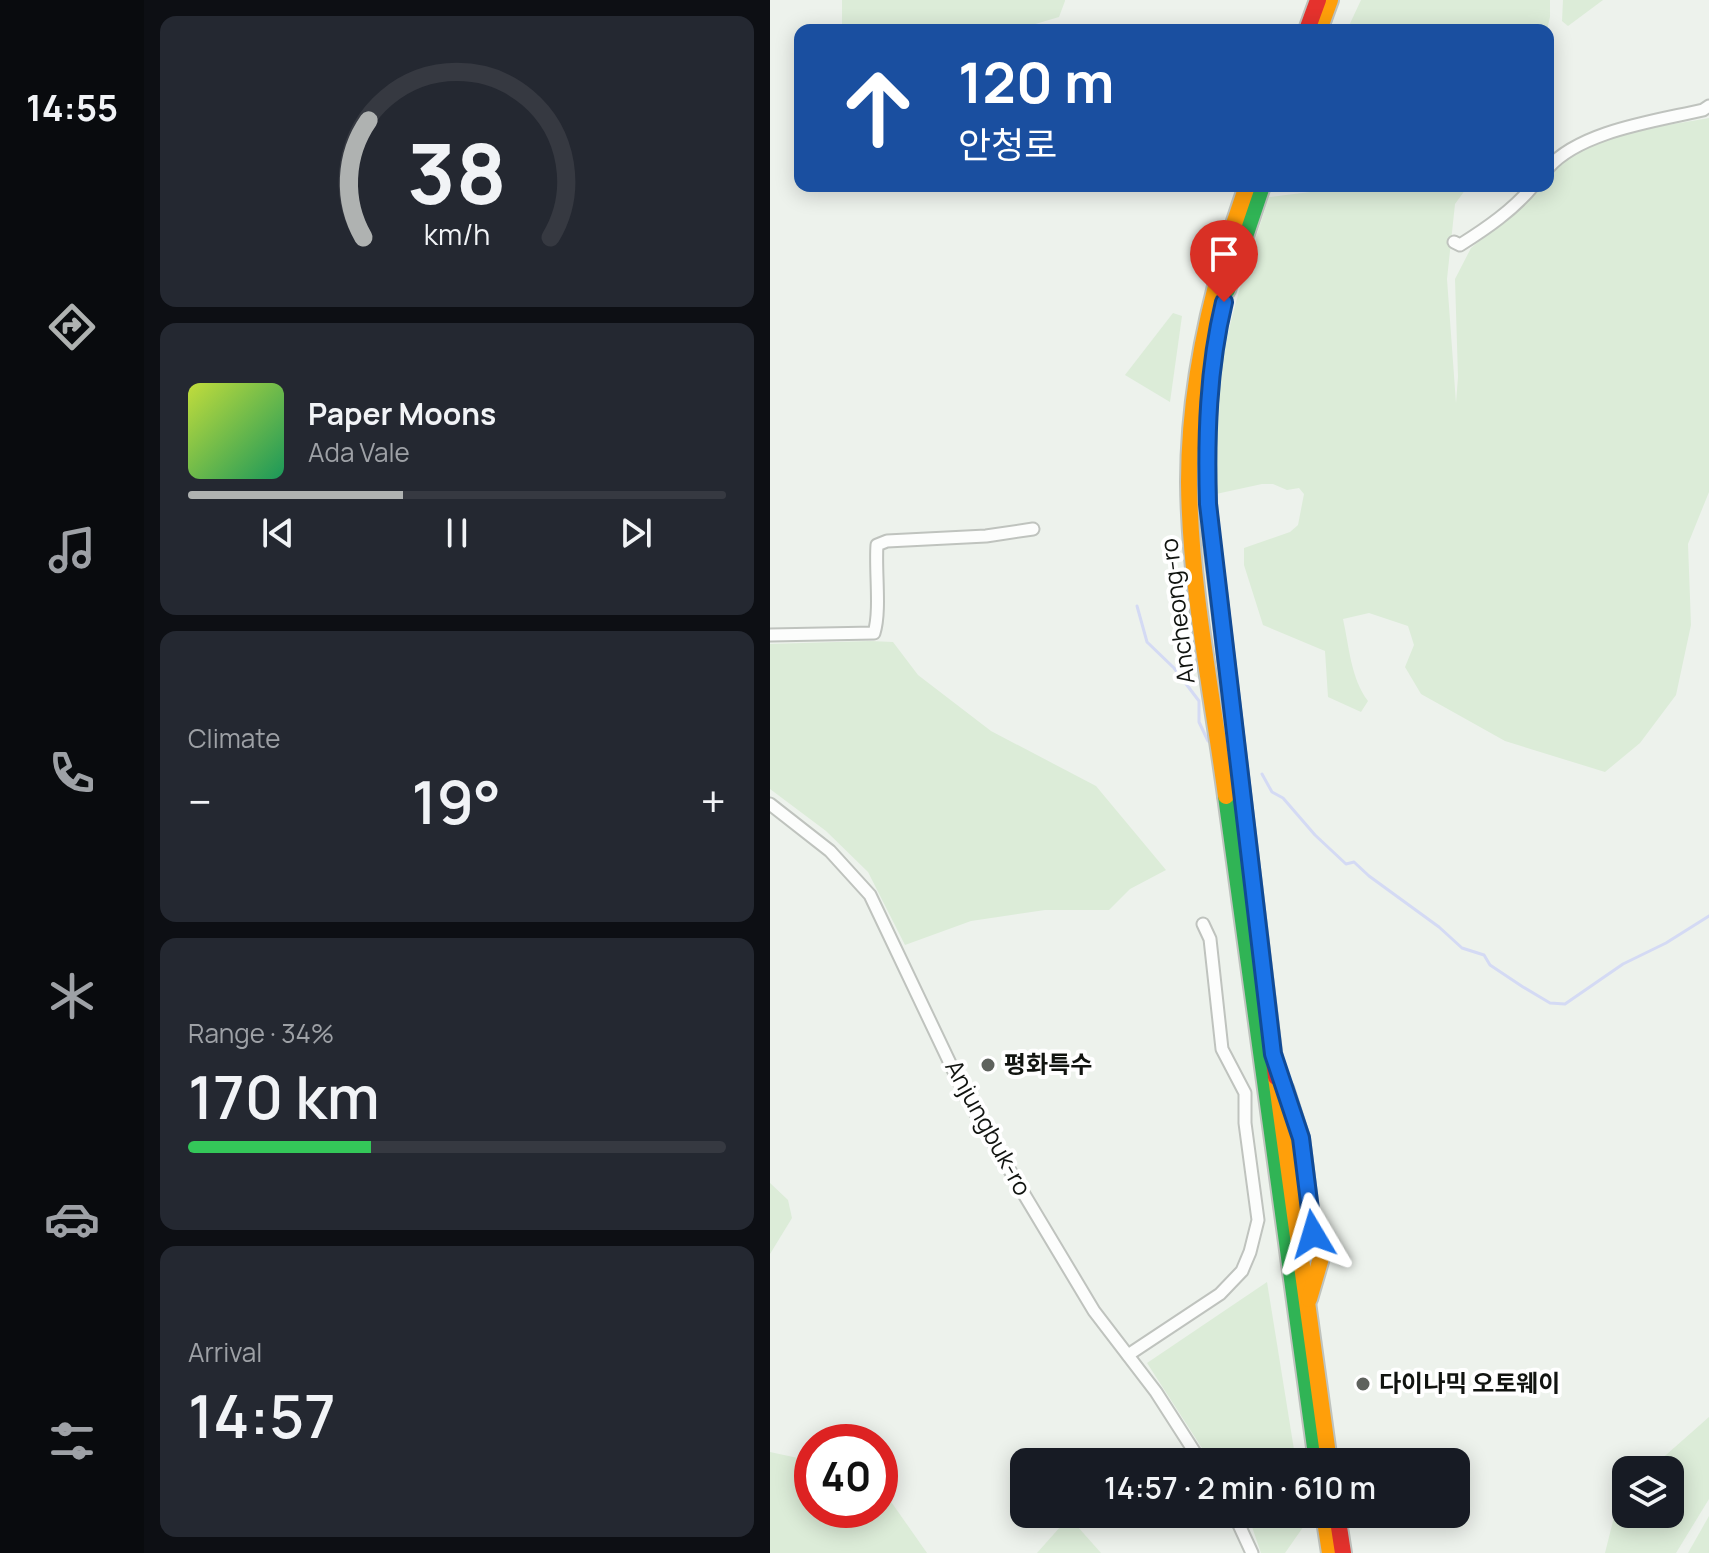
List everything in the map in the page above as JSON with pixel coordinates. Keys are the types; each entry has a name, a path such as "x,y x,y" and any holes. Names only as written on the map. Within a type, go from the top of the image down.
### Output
{"street":[{"path":"1309,24 1318,0"},
{"path":"1321,24 1330,0"},
{"path":"1554,161 1583,143 1709,106"},
{"name":"Ancheong-ro","path":"1245,192 1220,271 1201,348 1192,411 1189,482 1199,601 1315,1448"},
{"path":"1260,192 1231,273 1217,332 1206,456 1208,504 1273,1054 1327,1448"},
{"path":"1454,242 1460,245 1483,231 1528,192"},
{"path":"770,635 874,633 877,623 877,545 887,541 986,536 1033,529"},
{"name":"Anjungbuk-ro","path":"770,804 830,851 870,895 967,1099 1094,1311 1156,1392 1192,1448"},
{"path":"1128,1355 1198,1310 1235,1279 1250,1252 1258,1220 1245,1123 1245,1093 1222,1049 1210,939 1203,924"},
{"path":"1273,1054 1301,1138 1313,1234 1321,1258 1307,1308"},
{"path":"1240,1528 1252,1553"},
{"path":"1326,1528 1330,1553"},
{"path":"1339,1528 1343,1553"}],"green space":[{"path":"842,0 1065,0 1059,17 1035,24 842,24"},
{"path":"1361,0 1550,0 1548,24 1350,24"},
{"path":"1563,0 1603,0 1568,26 1562,21"},
{"path":"1709,118 1709,492 1688,544 1691,625 1676,695 1640,743 1605,772 1505,741 1421,694 1405,667 1414,645 1408,626 1369,613 1343,619 1354,673 1368,701 1361,712 1328,697 1325,651 1263,625 1244,565 1244,548 1290,532 1298,525 1304,494 1299,488 1287,490 1273,484 1262,484 1216,494 1216,426 1223,358 1237,297 1269,197 1310,192 1464,192 1455,204 1447,279 1456,403 1455,279 1471,248 1534,192 1554,192 1554,169 1563,161 1601,141 1645,129"},
{"path":"1173,313 1182,316 1170,402 1125,375"},
{"path":"893,642 918,675 991,731 1096,786 1166,870 1130,889 1109,910 1045,910 971,921 905,945 868,872 826,831 770,789 770,644"},
{"path":"770,1183 788,1200 792,1218 770,1254"},
{"path":"1267,1282 1294,1448 1202,1448 1147,1363"},
{"path":"1709,1417 1709,1499 1676,1553 1605,1553 1612,1525 1612,1528 1684,1528 1684,1456 1665,1456"},
{"path":"770,1452 794,1457 794,1528 898,1528 898,1512 927,1553 770,1553"},
{"path":"1709,1516 1709,1553 1688,1553"},
{"path":"1059,1528 1079,1528 1101,1553 1037,1553"},
{"path":"1252,1528 1302,1528 1285,1553 1261,1553"}],"waterway":[{"path":"1137,606 1147,642 1174,668 1199,701 1199,722 1208,741"},
{"path":"1262,774 1272,792 1283,798 1315,835 1346,864 1354,862 1462,948 1484,955 1490,965 1550,1003 1565,1004 1623,964 1666,943 1709,916"}],"traffic: fast":[{"path":"1227,290 1260,192"},
{"path":"1221,312 1211,382 1207,454 1209,516 1221,617"},
{"path":"1226,796 1315,1448"}],"traffic: slow":[{"path":"1321,24 1330,0"},
{"path":"1226,796 1193,561 1190,444 1205,332 1245,192"},
{"path":"1276,1077 1327,1448"},
{"path":"1285,1088 1301,1138 1313,1234 1321,1258 1309,1299"},
{"path":"1326,1528 1330,1553"}],"traffic: jam":[{"path":"1309,24 1318,0"},
{"path":"1221,617 1276,1077"},
{"path":"1339,1528 1343,1553"}],"place":[{"name":"평화특수","path":"988,1065"},
{"name":"다이나믹 오토웨이","path":"1363,1384"}],"route":[{"path":"1224,302 1217,332 1210,397 1206,456 1208,504 1273,1054 1301,1138 1313,1234"}]}
